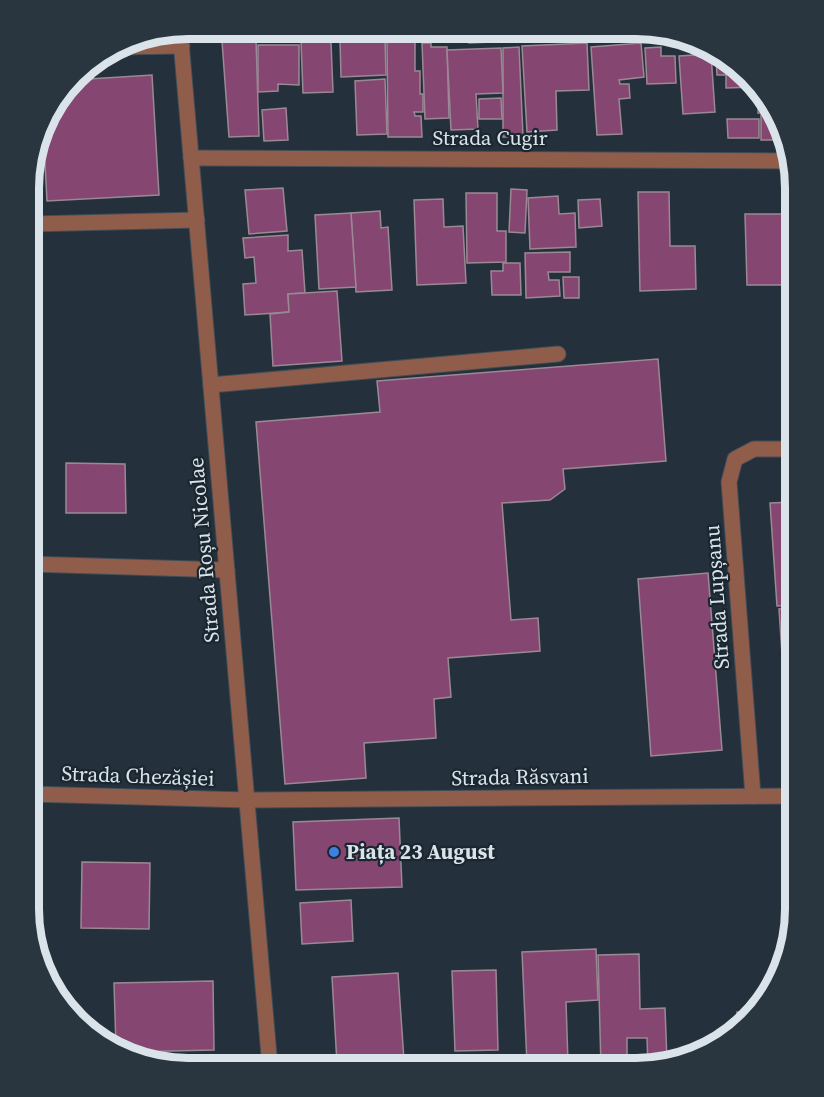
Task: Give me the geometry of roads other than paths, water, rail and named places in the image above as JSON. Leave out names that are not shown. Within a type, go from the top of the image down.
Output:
[{"type":"street","name":"Strada Roșu Nicolae","points":[[181,39],[269,1058]]},
{"type":"street","points":[[142,47],[182,46]]},
{"type":"street","name":"Strada Cugir","points":[[191,158],[782,161]]},
{"type":"street","points":[[39,224],[197,220]]},
{"type":"street","points":[[211,385],[558,354]]},
{"type":"street","name":"Strada Lupșanu","points":[[753,796],[729,482],[735,459],[754,449],[785,449]]},
{"type":"street","points":[[39,564],[226,570]]},
{"type":"street","name":"Strada Chezășiei","points":[[39,794],[246,800]]},
{"type":"street","name":"Strada Răsvani","points":[[246,800],[785,796]]},
{"type":"place","name":"Piața 23 August","points":[[334,852]]}]
